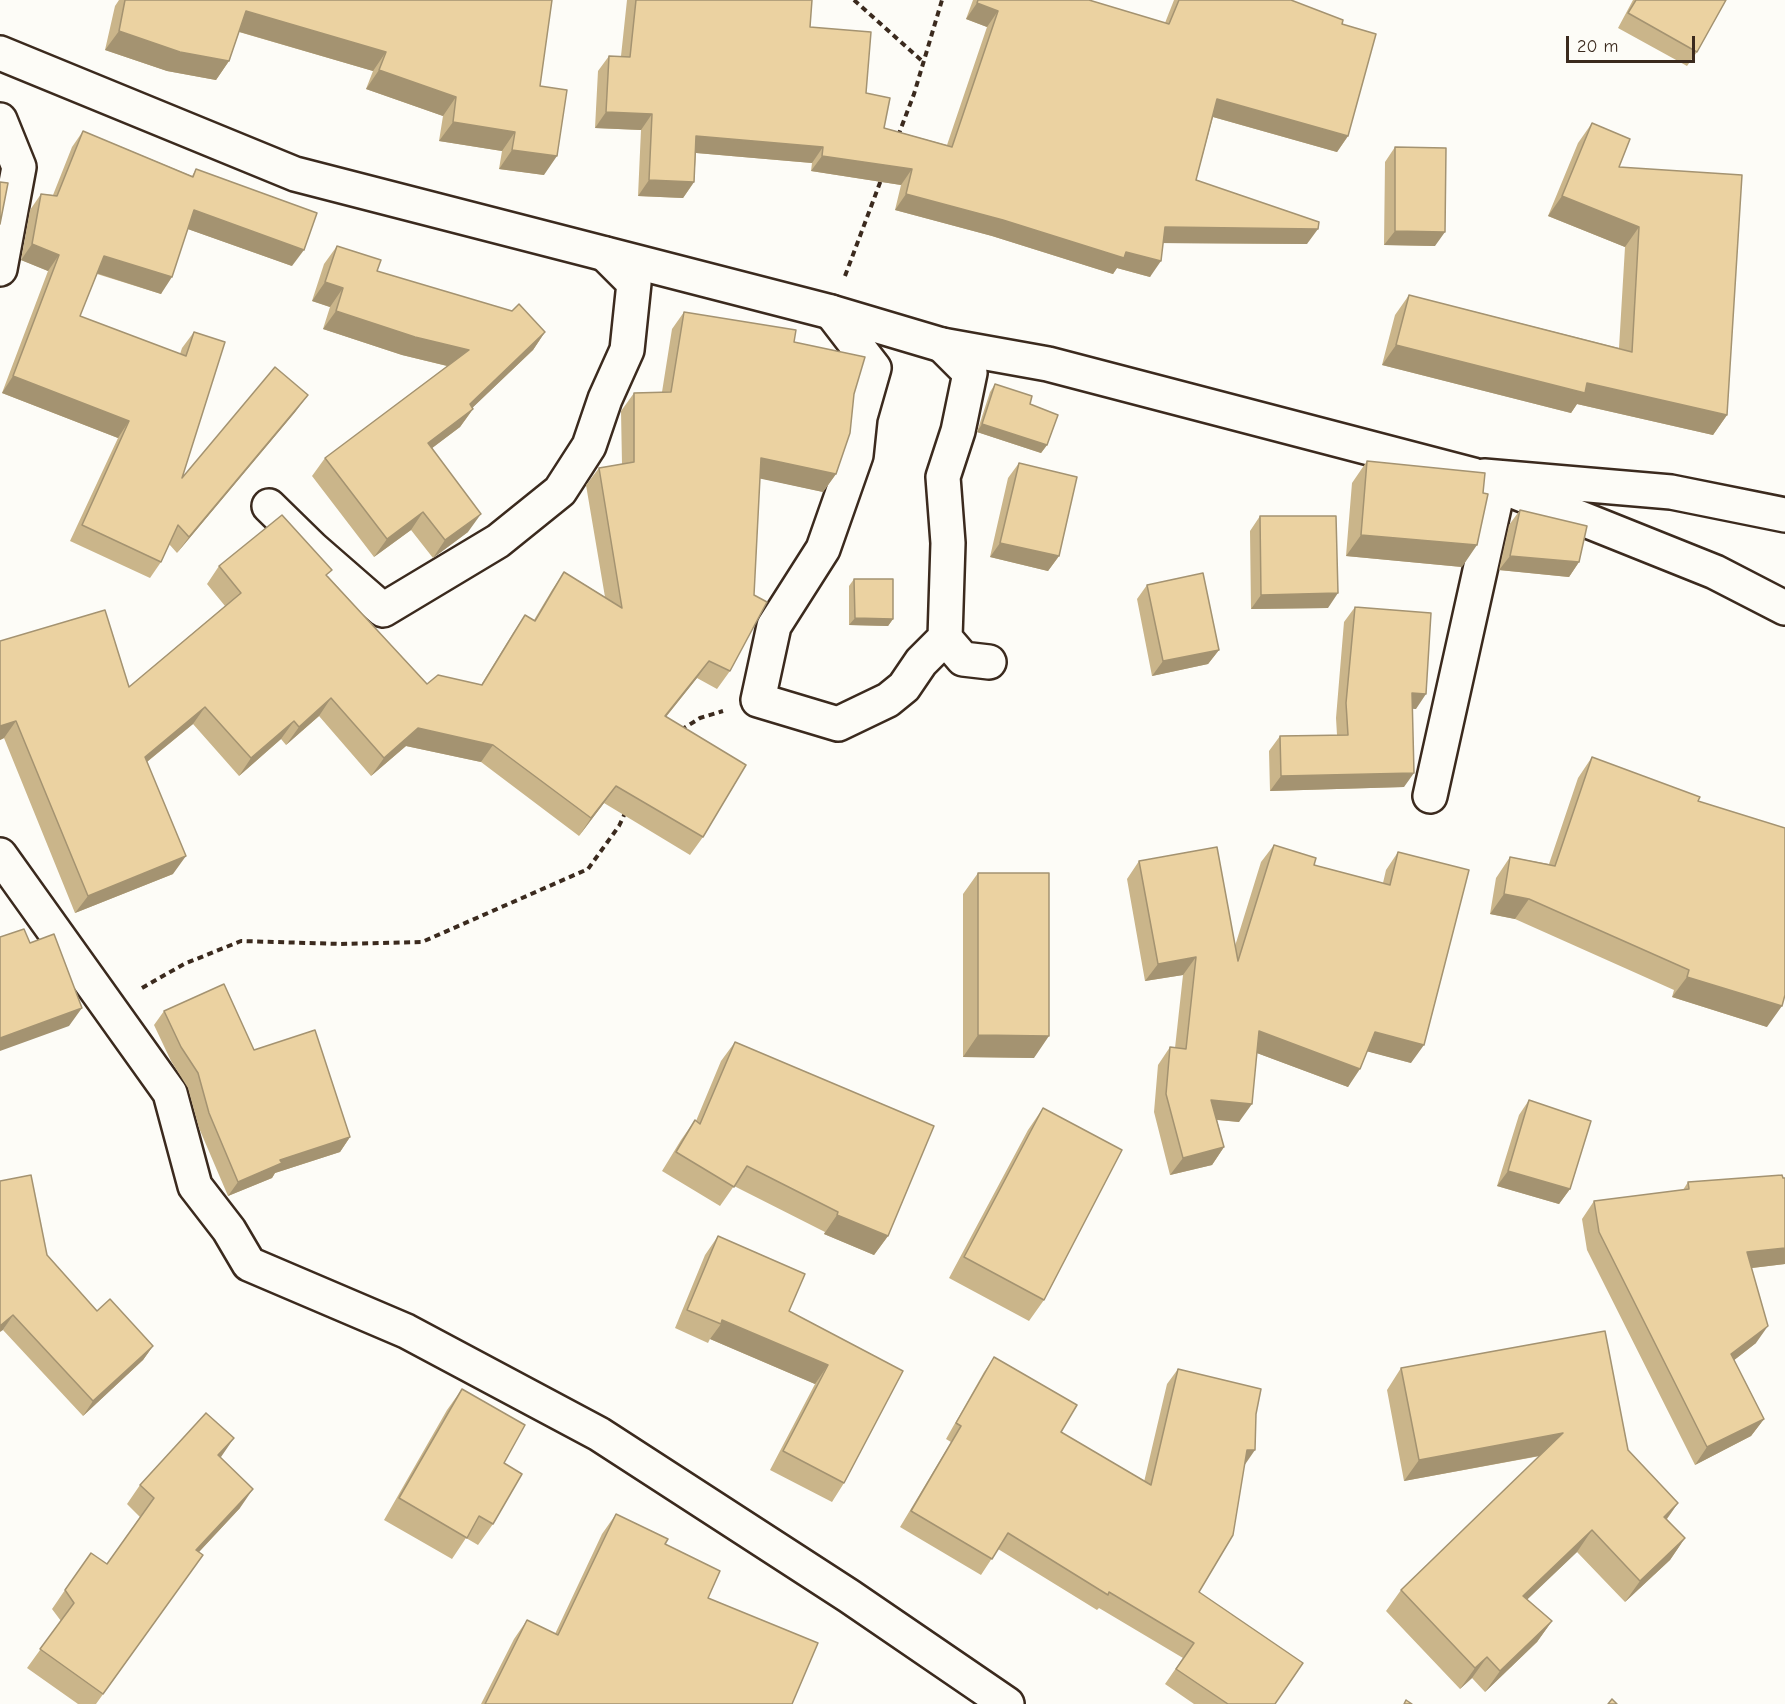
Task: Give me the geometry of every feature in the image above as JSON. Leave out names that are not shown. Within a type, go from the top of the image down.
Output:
[{"type":"street","points":[[0,53],[295,174],[831,312],[942,345],[1048,364],[1486,480],[1715,572],[1785,608]]},
{"type":"street","points":[[0,120],[19,167],[0,269]]},
{"type":"street","points":[[269,506],[313,549],[383,610],[498,541],[560,491],[588,446],[627,350],[634,283],[605,254]]},
{"type":"street","points":[[831,312],[874,368],[860,417],[856,455],[823,549],[774,626],[758,700],[838,724],[888,700],[904,687],[921,662],[945,638]]},
{"type":"street","points":[[942,345],[970,373],[958,431],[943,477],[948,543],[945,638],[963,659],[989,662]]},
{"type":"street","points":[[1486,480],[1671,492],[1785,515]]},
{"type":"street","points":[[1430,796],[1486,480]]},
{"type":"street","points":[[0,855],[170,1093],[195,1186],[229,1230],[249,1264],[406,1331],[599,1434],[849,1596],[1007,1704]]},
{"type":"path","points":[[854,0],[922,61]]},
{"type":"path","points":[[897,138],[914,94],[942,0]]},
{"type":"path","points":[[831,312],[885,170]]},
{"type":"path","points":[[675,735],[700,718],[758,700]]},
{"type":"path","points":[[108,1006],[184,964],[241,941],[341,944],[422,942],[588,869],[619,825],[629,806]]},
{"type":"building","points":[[125,0],[552,0],[540,86],[567,90],[557,156],[512,150],[515,132],[453,122],[456,97],[379,70],[386,52],[246,11],[229,61],[180,52],[119,31]]},
{"type":"building","points":[[636,0],[812,0],[810,27],[871,32],[866,93],[890,98],[884,128],[952,147],[998,11],[977,3],[978,0],[1089,0],[1169,24],[1179,0],[1291,0],[1343,20],[1342,24],[1376,34],[1348,136],[1217,99],[1196,180],[1319,222],[1318,229],[1165,227],[1161,261],[1126,252],[1124,258],[1003,220],[906,194],[912,169],[822,156],[823,147],[696,136],[694,182],[649,180],[652,114],[606,112],[609,56],[630,57]]},
{"type":"building","points":[[1636,0],[1726,0],[1697,52],[1628,13]]},
{"type":"building","points":[[1592,123],[1630,139],[1619,167],[1742,175],[1727,415],[1587,383],[1585,393],[1396,345],[1409,295],[1632,352],[1639,227],[1562,196]]},
{"type":"building","points":[[83,131],[193,177],[196,169],[317,213],[304,250],[194,210],[172,277],[104,256],[80,316],[186,356],[194,332],[225,342],[182,478],[275,367],[308,395],[189,537],[178,525],[161,562],[82,525],[129,421],[13,376],[59,255],[32,244],[41,194],[57,196]]},
{"type":"building","points":[[1395,147],[1446,148],[1445,232],[1395,231]]},
{"type":"building","points":[[0,182],[8,183],[0,224]]},
{"type":"building","points":[[337,246],[381,260],[377,271],[512,311],[519,304],[545,332],[470,404],[473,409],[428,443],[481,514],[445,540],[423,512],[387,539],[325,458],[469,350],[415,337],[336,311],[343,288],[325,282]]},
{"type":"building","points":[[684,312],[796,330],[794,342],[865,357],[854,394],[850,433],[836,474],[761,458],[754,595],[767,602],[730,671],[709,661],[665,716],[746,765],[703,837],[616,786],[591,818],[493,745],[418,728],[384,758],[331,698],[299,727],[294,721],[251,758],[205,707],[145,757],[186,856],[88,896],[16,721],[0,726],[0,641],[105,610],[129,687],[241,593],[219,566],[282,515],[332,570],[326,575],[427,684],[438,675],[482,685],[525,615],[535,621],[564,572],[622,608],[599,468],[634,462],[634,393],[671,392]]},
{"type":"building","points":[[995,384],[1032,396],[1030,404],[1058,415],[1047,445],[982,424]]},
{"type":"building","points":[[1367,461],[1485,473],[1483,493],[1488,494],[1477,545],[1361,535]]},
{"type":"building","points":[[1019,463],[1077,477],[1059,556],[1000,543]]},
{"type":"building","points":[[1520,510],[1587,526],[1579,562],[1510,556]]},
{"type":"building","points":[[1260,516],[1336,516],[1338,593],[1261,595]]},
{"type":"building","points":[[1203,573],[1219,650],[1163,661],[1147,585]]},
{"type":"building","points":[[854,579],[893,579],[893,619],[855,618]]},
{"type":"building","points":[[1355,607],[1431,613],[1426,694],[1412,693],[1414,773],[1281,776],[1280,736],[1348,735],[1346,703]]},
{"type":"building","points":[[1592,757],[1700,797],[1698,801],[1785,828],[1785,995],[1782,1006],[1687,977],[1689,970],[1529,899],[1504,894],[1510,857],[1555,866]]},
{"type":"building","points":[[1274,845],[1316,858],[1314,865],[1390,885],[1398,852],[1469,870],[1424,1045],[1375,1032],[1360,1069],[1259,1031],[1252,1104],[1211,1100],[1224,1147],[1183,1158],[1166,1094],[1170,1047],[1186,1049],[1196,957],[1158,964],[1139,861],[1217,847],[1238,961]]},
{"type":"building","points":[[978,873],[1049,873],[1049,1036],[978,1035]]},
{"type":"building","points":[[24,929],[30,943],[54,934],[82,1008],[0,1038],[0,937]]},
{"type":"building","points":[[224,984],[254,1050],[315,1030],[350,1137],[280,1160],[282,1163],[238,1182],[209,1113],[198,1073],[181,1047],[164,1011]]},
{"type":"building","points":[[735,1042],[934,1126],[888,1236],[837,1215],[838,1212],[747,1166],[734,1187],[676,1152],[695,1120],[700,1124]]},
{"type":"building","points":[[1529,1100],[1591,1121],[1570,1189],[1508,1171]]},
{"type":"building","points":[[1043,1108],[1122,1150],[1044,1300],[964,1257]]},
{"type":"building","points":[[31,1175],[47,1255],[97,1311],[110,1299],[153,1346],[93,1401],[13,1315],[0,1326],[0,1181]]},
{"type":"building","points":[[1782,1175],[1785,1178],[1785,1248],[1747,1252],[1768,1326],[1731,1354],[1764,1419],[1707,1447],[1599,1232],[1594,1201],[1689,1189],[1688,1182]]},
{"type":"building","points":[[718,1236],[805,1274],[789,1311],[903,1371],[844,1483],[783,1451],[828,1365],[722,1320],[721,1324],[687,1310]]},
{"type":"building","points":[[1605,1331],[1628,1450],[1678,1503],[1664,1517],[1685,1538],[1640,1581],[1592,1530],[1523,1596],[1552,1621],[1500,1671],[1487,1657],[1475,1668],[1401,1590],[1563,1433],[1419,1460],[1401,1368]]},
{"type":"building","points":[[994,1357],[1077,1405],[1061,1432],[1151,1485],[1178,1369],[1261,1389],[1256,1414],[1255,1450],[1247,1450],[1233,1535],[1199,1592],[1303,1663],[1275,1704],[1228,1704],[1176,1669],[1194,1643],[1109,1592],[1108,1595],[1008,1533],[992,1559],[911,1511],[961,1426],[956,1423]]},
{"type":"building","points":[[462,1389],[525,1425],[504,1463],[522,1474],[493,1524],[479,1516],[467,1538],[399,1498]]},
{"type":"building","points":[[206,1413],[234,1438],[218,1455],[253,1489],[196,1550],[203,1555],[103,1694],[40,1649],[74,1603],[65,1590],[91,1553],[107,1564],[154,1498],[140,1485]]},
{"type":"building","points":[[616,1514],[668,1539],[665,1544],[720,1571],[708,1598],[818,1643],[792,1704],[485,1704],[527,1620],[558,1635]]}]
